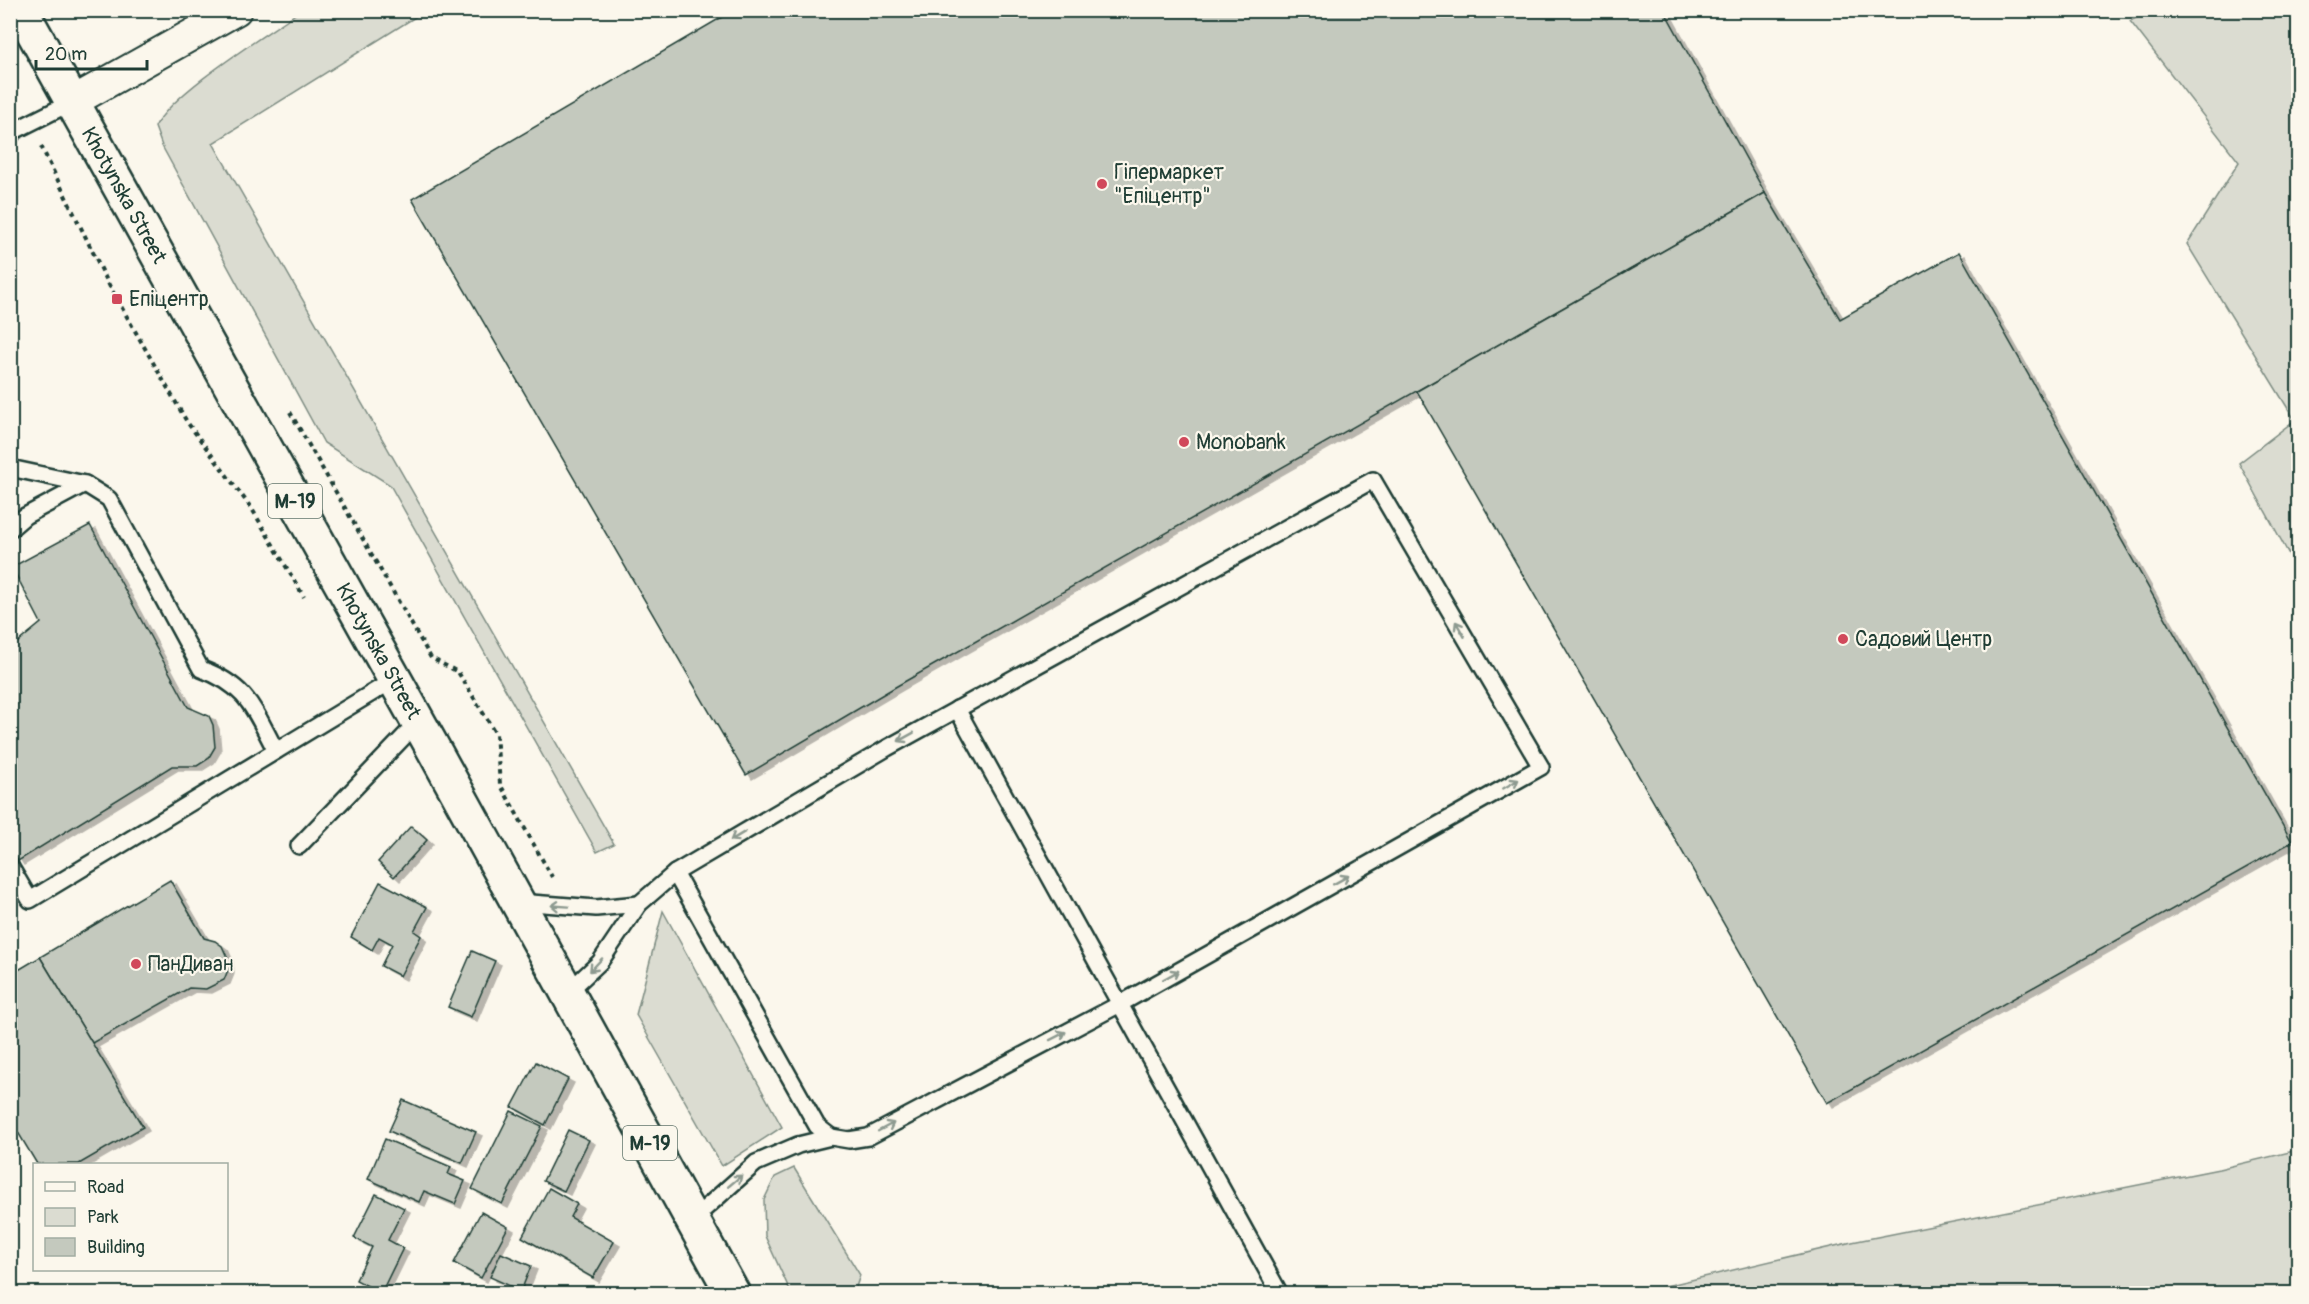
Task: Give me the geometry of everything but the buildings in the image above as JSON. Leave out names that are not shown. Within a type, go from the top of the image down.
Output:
[{"type":"highway","name":"Khotynska Street","points":[[21,10],[395,679],[733,1293]]},
{"type":"street","points":[[72,102],[236,10]]},
{"type":"lane","points":[[12,133],[72,102]]},
{"type":"lane","points":[[10,468],[85,484],[110,499],[201,669],[226,678],[249,700],[276,751]]},
{"type":"lane","points":[[568,992],[600,962],[639,904],[675,873],[957,709],[1373,480],[1541,767],[1120,1004],[868,1137],[849,1140],[831,1137],[798,1145],[756,1163],[692,1220]]},
{"type":"lane","points":[[10,529],[25,516],[85,484]]},
{"type":"lane","points":[[10,866],[30,900],[395,679]]},
{"type":"lane","points":[[957,709],[1280,1293]]},
{"type":"lane","points":[[299,846],[418,722]]},
{"type":"lane","points":[[675,873],[817,1126],[831,1137]]},
{"type":"lane","points":[[518,902],[596,909],[639,904]]},
{"type":"path","points":[[284,402],[431,658],[458,672],[496,734],[500,784],[568,906]]},
{"type":"green space","points":[[301,10],[425,11],[213,143],[614,844],[597,852],[390,485],[324,443],[162,146],[155,127],[164,113],[199,82]]},
{"type":"green space","points":[[2151,10],[2298,11],[2298,571],[2239,463],[2295,420],[2187,244],[2239,162],[2130,21]]},
{"type":"green space","points":[[663,911],[782,1127],[722,1166],[636,1015]]},
{"type":"green space","points":[[2298,1150],[2298,1293],[1636,1293],[1852,1242],[2219,1169]]},
{"type":"green space","points":[[794,1168],[860,1275],[854,1293],[791,1293],[765,1236],[764,1200],[775,1177]]},
{"type":"place","name":"Гіпермаркет \"Епіцентр\"","points":[[1102,184]]},
{"type":"place","name":"Епіцентр","points":[[117,299]]},
{"type":"place","name":"Monobank","points":[[1184,442]]},
{"type":"place","name":"Садовий Центр","points":[[1843,639]]},
{"type":"place","name":"ПанДиван","points":[[136,964]]}]
